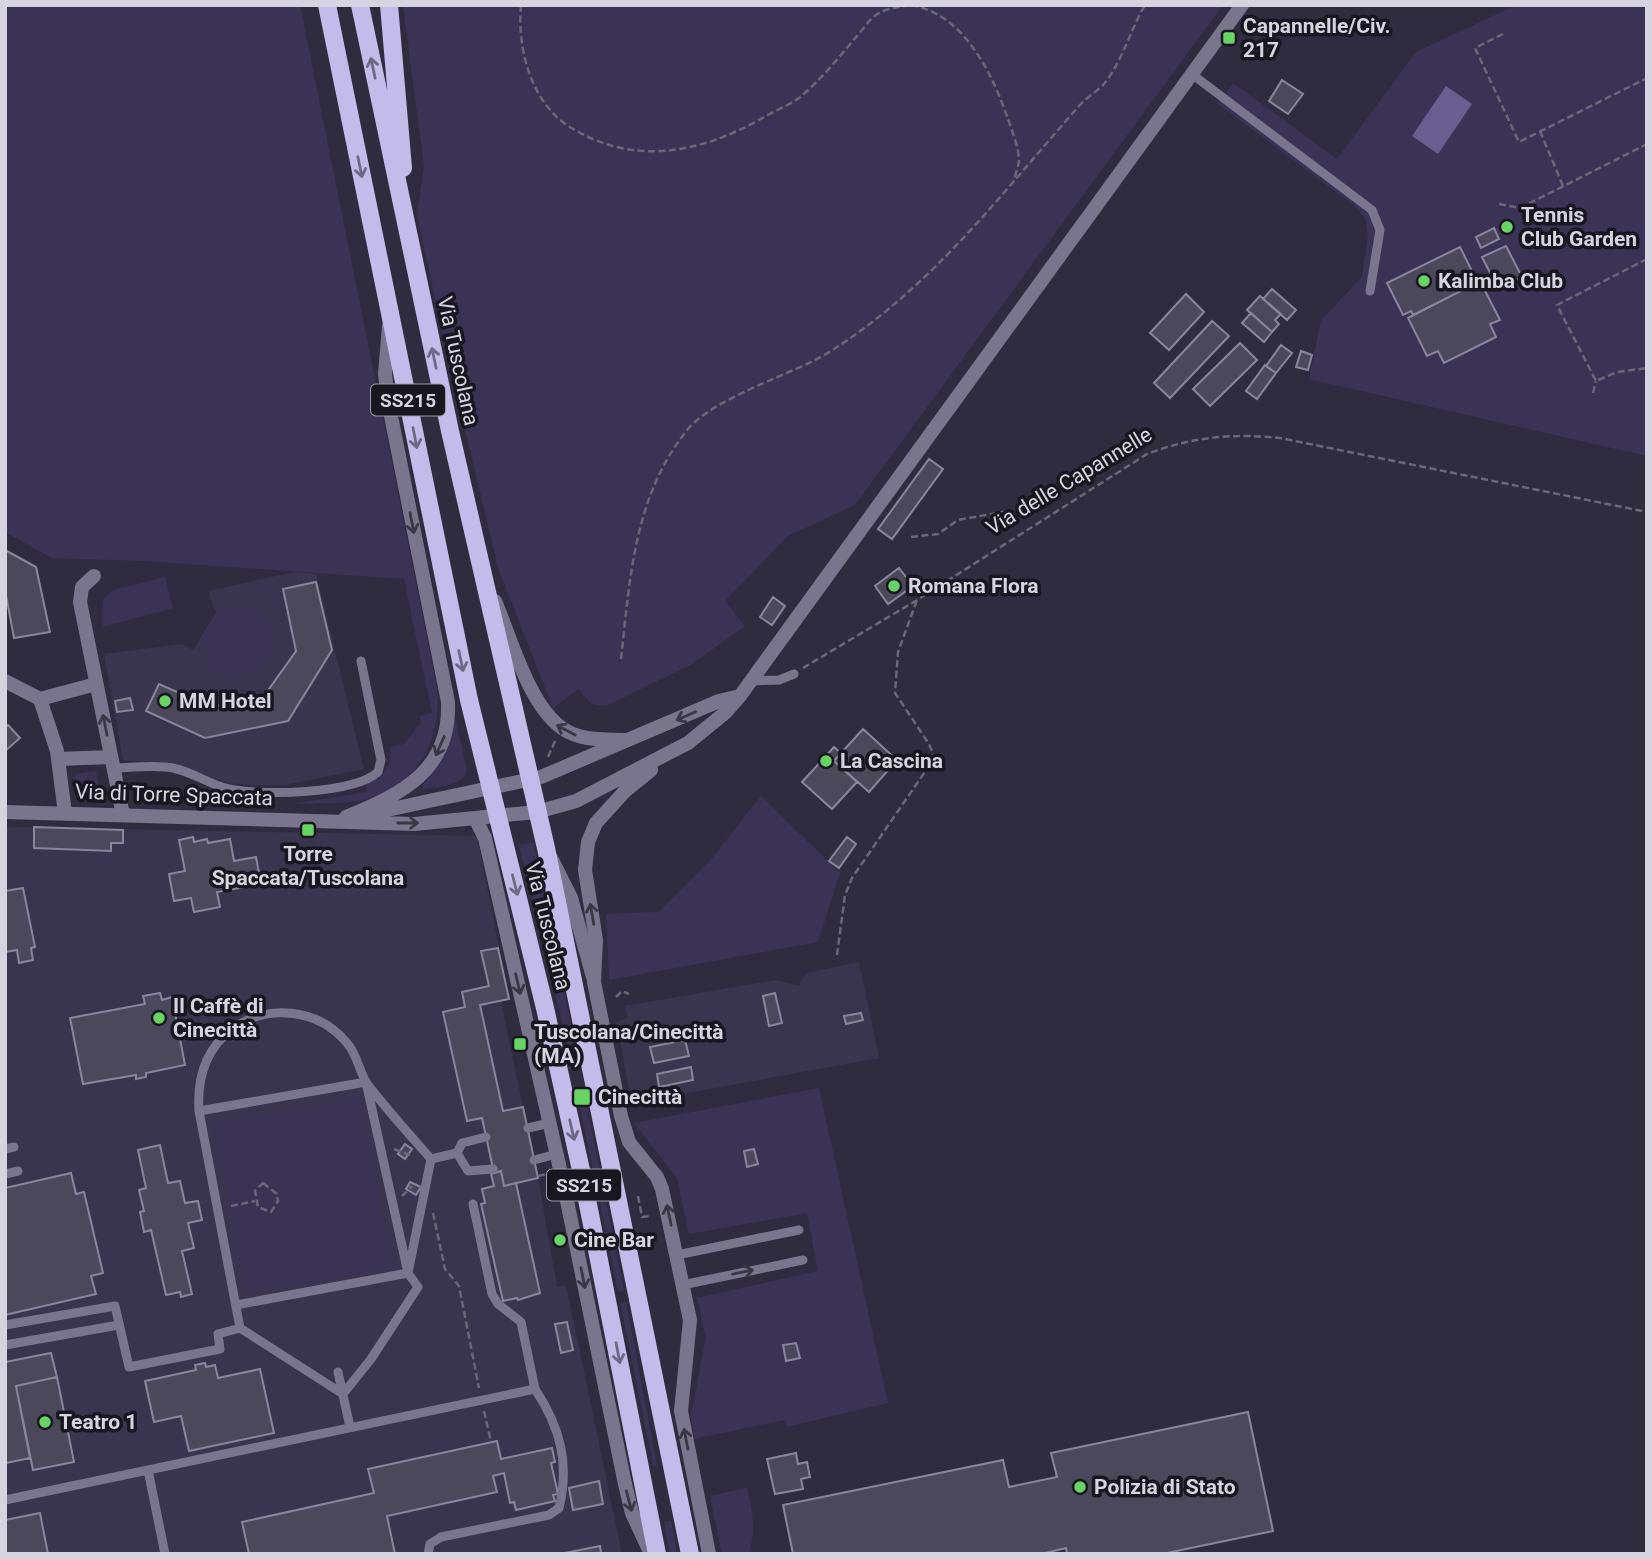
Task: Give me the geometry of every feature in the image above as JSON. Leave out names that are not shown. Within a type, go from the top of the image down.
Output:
[{"type":"main road","name":"Via Tuscolana","points":[[360,5],[481,568],[546,848],[690,1554]]},
{"type":"main road","points":[[389,5],[407,231]]},
{"type":"main road","name":"Via Tuscolana","points":[[327,8],[391,311],[441,568],[490,790],[583,1179],[657,1554]]},
{"type":"street","points":[[594,982],[596,940],[585,863],[590,836],[601,817],[625,791],[726,712],[740,696],[1241,5]]},
{"type":"street","name":"Via Tuscolana","points":[[341,819],[389,799],[416,780],[440,746],[448,721],[446,690],[386,386],[391,311]]},
{"type":"street","points":[[481,568],[536,700],[545,713],[558,727],[574,735],[633,740]]},
{"type":"street","points":[[94,576],[82,587],[79,597],[122,815]]},
{"type":"street","points":[[5,681],[40,699],[96,684]]},
{"type":"street","points":[[490,790],[530,780],[633,740],[719,701],[740,696]]},
{"type":"street","points":[[40,699],[58,760],[65,813]]},
{"type":"street","points":[[476,820],[537,813],[576,801],[688,743]]},
{"type":"street","points":[[58,760],[112,763]]},
{"type":"street","name":"Via di Torre Spaccata","points":[[341,819],[490,790]]},
{"type":"street","name":"Via di Torre Spaccata","points":[[5,812],[341,819],[414,824],[476,820]]},
{"type":"street","points":[[487,846],[497,818]]},
{"type":"street","name":"Via Tuscolana","points":[[476,820],[487,846],[557,1154],[625,1484],[632,1513],[651,1554]]},
{"type":"street","name":"Via Tuscolana","points":[[546,848],[571,898],[594,982],[625,1132],[660,1183],[677,1255],[690,1337],[681,1393],[682,1417],[709,1554]]},
{"type":"lane","points":[[1192,75],[1373,211],[1380,230],[1370,291]]},
{"type":"lane","points":[[112,763],[171,767],[226,788],[254,793],[304,792],[372,778],[381,766],[381,745],[361,661]]},
{"type":"lane","points":[[750,681],[779,680],[794,674]]},
{"type":"lane","points":[[268,1014],[297,1014],[325,1024],[347,1043],[356,1055],[366,1082],[408,1273],[418,1287],[371,1359],[343,1394],[240,1328],[199,1111],[199,1082],[206,1061],[218,1042],[240,1024],[268,1014]]},
{"type":"lane","points":[[199,1111],[366,1082]]},
{"type":"lane","points":[[366,1082],[431,1159]]},
{"type":"lane","points":[[527,1128],[550,1123]]},
{"type":"lane","points":[[457,1153],[462,1143],[486,1138]]},
{"type":"lane","points":[[431,1159],[457,1153]]},
{"type":"lane","points":[[457,1153],[468,1171],[493,1169]]},
{"type":"lane","points":[[534,1160],[557,1154]]},
{"type":"lane","points":[[408,1273],[431,1159]]},
{"type":"lane","points":[[5,1174],[18,1171]]},
{"type":"lane","points":[[428,1554],[430,1544],[441,1537],[549,1515],[559,1507],[565,1475],[555,1421],[535,1389],[521,1322],[498,1304],[492,1294],[473,1204]]},
{"type":"lane","points":[[677,1255],[799,1230]]},
{"type":"lane","points":[[682,1285],[803,1260]]},
{"type":"lane","points":[[236,1305],[322,1292],[408,1273]]},
{"type":"lane","points":[[5,1325],[115,1306],[129,1367],[219,1349],[218,1334],[240,1328]]},
{"type":"lane","points":[[5,1345],[119,1325]]},
{"type":"lane","points":[[338,1372],[350,1427]]},
{"type":"lane","points":[[5,1500],[535,1389]]},
{"type":"lane","points":[[148,1469],[165,1554]]},
{"type":"path","points":[[521,5],[519,26],[525,63],[539,94],[555,118],[581,135],[612,148],[651,152],[698,148],[733,135],[799,98],[877,14],[911,5],[928,8],[947,19],[972,46],[995,81],[1019,160],[1013,185]]},
{"type":"path","points":[[621,659],[637,535],[648,495],[668,456],[690,427],[731,399],[804,366],[842,343],[925,278],[974,229],[1082,103],[1103,84],[1145,5]]},
{"type":"path","points":[[1503,34],[1475,48],[1519,142],[1647,78]]},
{"type":"path","points":[[1540,131],[1563,186]]},
{"type":"path","points":[[1499,204],[1520,208],[1647,144]]},
{"type":"path","points":[[1592,393],[1595,381],[1557,305],[1646,259],[1647,265]]},
{"type":"path","points":[[1595,381],[1617,372],[1647,368]]},
{"type":"path","name":"Via delle Capannelle","points":[[794,674],[918,600],[1147,454],[1176,443],[1248,434],[1280,438],[1647,512]]},
{"type":"path","points":[[911,537],[938,534],[958,520],[1007,512]]},
{"type":"path","points":[[837,955],[845,895],[852,878],[931,763],[933,754],[929,744],[895,693],[898,652],[918,600]]},
{"type":"path","points":[[547,760],[556,739]]},
{"type":"path","points":[[616,997],[622,991],[629,994]]},
{"type":"path","points":[[381,1149],[396,1150],[409,1156],[421,1148]]},
{"type":"path","points":[[263,1183],[274,1189],[278,1201],[271,1212],[258,1207],[255,1200],[255,1191],[263,1183]]},
{"type":"path","points":[[396,1201],[414,1184]]},
{"type":"path","points":[[638,1196],[641,1212]]},
{"type":"path","points":[[218,1208],[255,1200]]},
{"type":"path","points":[[432,1206],[445,1269],[459,1286],[491,1443]]},
{"type":"shaded area","points":[[5,5],[300,5],[437,688],[435,726],[422,759],[412,773],[382,794],[363,800],[336,803],[292,804],[367,792],[365,785],[382,775],[388,766],[390,747],[404,744],[421,723],[420,716],[432,713],[404,579],[145,561],[52,558],[5,532]]},
{"type":"shaded area","points":[[403,5],[1223,5],[855,505],[788,536],[725,601],[745,626],[692,664],[606,706],[592,704],[578,689],[553,708],[498,568],[443,336],[417,214],[424,166]]},
{"type":"shaded area","name":"Tennis Club Garden","points":[[1516,5],[1647,5],[1647,456],[1309,379],[1321,320],[1362,277],[1368,236],[1365,218],[1355,206],[1218,104],[1233,83],[1337,159],[1416,52]]},
{"type":"shaded area","points":[[1446,86],[1472,104],[1438,154],[1412,136]]},
{"type":"shaded area","points":[[294,572],[316,574],[364,769],[285,785],[253,785],[228,783],[176,764],[123,760],[104,654],[182,644],[193,650],[216,613],[208,591]]},
{"type":"shaded area","points":[[165,577],[173,608],[102,627],[103,599],[114,590]]},
{"type":"shaded area","points":[[245,605],[270,621],[274,647],[260,670],[230,675],[208,662],[202,635],[216,613]]},
{"type":"shaded area","points":[[454,714],[467,770],[455,783],[424,789],[422,786],[440,761],[448,744]]},
{"type":"shaded area","points":[[96,771],[99,790],[78,793],[75,774]]},
{"type":"shaded area","points":[[761,796],[840,873],[818,942],[609,980],[606,914],[659,912],[713,857]]},
{"type":"shaded area","points":[[5,827],[477,836],[509,999],[501,1002],[538,1178],[557,1287],[566,1285],[622,1554],[5,1554]]},
{"type":"shaded area","points":[[533,842],[577,1055],[571,1058],[519,845]]},
{"type":"shaded area","points":[[859,962],[879,1058],[632,1103],[616,1022],[628,1018],[625,1006],[776,980],[799,986],[806,973]]},
{"type":"shaded area","points":[[583,1087],[601,1178],[595,1180],[576,1089]]},
{"type":"shaded area","points":[[819,1088],[888,1403],[786,1427],[784,1420],[694,1439],[691,1416],[706,1336],[697,1298],[818,1271],[807,1213],[689,1234],[677,1178],[634,1123]]},
{"type":"shaded area","points":[[360,1098],[391,1267],[246,1293],[215,1124]]},
{"type":"shaded area","points":[[604,1191],[624,1291],[618,1292],[598,1192]]},
{"type":"shaded area","points":[[620,1302],[626,1302],[657,1465],[653,1465]]},
{"type":"shaded area","points":[[747,1488],[753,1530],[748,1554],[722,1554],[710,1496]]},
{"type":"shaded area","points":[[671,1521],[677,1554],[670,1554],[664,1522]]},
{"type":"building","points":[[1282,80],[1303,94],[1288,114],[1269,101]]},
{"type":"building","points":[[1494,228],[1499,239],[1481,248],[1476,237]]},
{"type":"building","points":[[1506,246],[1522,277],[1498,289],[1482,257]]},
{"type":"building","points":[[1460,247],[1476,279],[1471,281],[1473,285],[1413,315],[1411,311],[1403,315],[1387,283]]},
{"type":"building","points":[[1480,281],[1500,320],[1490,324],[1496,337],[1444,363],[1438,351],[1427,356],[1408,318]]},
{"type":"building","points":[[1272,289],[1296,310],[1287,320],[1263,299]]},
{"type":"building","points":[[1186,294],[1204,312],[1169,350],[1150,333]]},
{"type":"building","points":[[1260,296],[1281,314],[1275,320],[1279,324],[1272,332],[1247,310]]},
{"type":"building","points":[[1251,313],[1272,332],[1264,342],[1242,323]]},
{"type":"building","points":[[1212,321],[1229,336],[1170,398],[1154,383]]},
{"type":"building","points":[[1240,343],[1257,360],[1210,406],[1193,389]]},
{"type":"building","points":[[1281,345],[1292,353],[1276,373],[1266,366]]},
{"type":"building","points":[[1301,351],[1312,355],[1308,370],[1296,367]]},
{"type":"building","points":[[1265,365],[1276,373],[1257,399],[1246,391]]},
{"type":"building","points":[[929,459],[943,469],[892,539],[878,529]]},
{"type":"building","points":[[5,550],[36,567],[50,632],[14,638],[5,590]]},
{"type":"building","name":"Romana Flora","points":[[899,568],[913,586],[888,604],[875,586]]},
{"type":"building","points":[[316,582],[332,650],[288,721],[205,738],[146,711],[159,684],[211,707],[264,696],[296,651],[283,589]]},
{"type":"building","points":[[773,597],[785,606],[772,625],[760,617]]},
{"type":"building","points":[[130,698],[133,710],[117,712],[115,701]]},
{"type":"building","points":[[8,725],[20,738],[5,751],[5,728]]},
{"type":"building","points":[[863,729],[897,760],[869,792],[834,761]]},
{"type":"building","points":[[834,747],[841,753],[834,761],[857,782],[832,809],[802,782]]},
{"type":"building","points":[[34,827],[123,830],[123,843],[111,843],[111,851],[34,848]]},
{"type":"building","points":[[193,837],[194,842],[207,839],[208,843],[230,839],[234,861],[256,857],[261,884],[217,892],[220,907],[194,912],[191,898],[174,901],[169,874],[185,871],[179,840]]},
{"type":"building","points":[[847,837],[856,844],[839,868],[829,861]]},
{"type":"building","points":[[23,888],[35,947],[31,948],[33,960],[19,963],[17,950],[5,952],[5,891]]},
{"type":"building","points":[[498,948],[509,999],[480,1005],[503,1111],[523,1107],[538,1178],[504,1186],[501,1171],[494,1173],[482,1118],[467,1121],[443,1012],[465,1007],[462,992],[489,986],[481,951]]},
{"type":"building","points":[[160,993],[162,1000],[172,997],[185,1065],[146,1073],[146,1077],[136,1079],[136,1075],[83,1084],[70,1018],[145,1004],[143,996]]},
{"type":"building","points":[[775,993],[782,1023],[769,1026],[763,996]]},
{"type":"building","points":[[861,1013],[863,1020],[846,1024],[844,1016]]},
{"type":"building","points":[[685,1040],[689,1056],[654,1063],[650,1047]]},
{"type":"building","points":[[691,1067],[693,1080],[659,1087],[657,1074]]},
{"type":"building","points":[[405,1144],[412,1149],[405,1159],[398,1154]]},
{"type":"building","points":[[160,1145],[168,1183],[180,1181],[185,1203],[198,1201],[202,1220],[188,1223],[194,1248],[182,1251],[192,1294],[181,1297],[180,1292],[166,1295],[151,1230],[144,1232],[140,1212],[144,1211],[139,1190],[146,1188],[138,1150]]},
{"type":"building","points":[[754,1149],[758,1164],[747,1167],[744,1151]]},
{"type":"building","points":[[501,1171],[504,1186],[516,1183],[540,1293],[518,1300],[503,1301],[481,1204],[485,1203],[482,1189],[494,1186],[491,1174]]},
{"type":"building","points":[[71,1173],[76,1194],[84,1192],[103,1273],[91,1276],[96,1294],[5,1315],[5,1188]]},
{"type":"building","points":[[410,1182],[421,1187],[416,1195],[406,1189]]},
{"type":"building","points":[[567,1322],[573,1350],[561,1353],[555,1324]]},
{"type":"building","points":[[796,1343],[800,1358],[786,1361],[783,1345]]},
{"type":"building","points":[[51,1353],[57,1377],[16,1386],[30,1458],[6,1463],[5,1362]]},
{"type":"building","points":[[205,1363],[206,1367],[215,1365],[218,1378],[260,1369],[274,1433],[189,1451],[181,1416],[154,1422],[145,1381],[196,1370],[195,1365]]},
{"type":"building","name":"Teatro 1","points":[[57,1377],[74,1462],[33,1470],[16,1386]]},
{"type":"building","points":[[1248,1412],[1273,1531],[1162,1554],[1067,1554],[1066,1548],[1041,1554],[793,1554],[783,1505],[1003,1460],[1009,1487],[1057,1477],[1051,1453]]},
{"type":"building","points":[[497,1441],[501,1459],[552,1448],[555,1462],[551,1463],[558,1494],[553,1495],[555,1501],[516,1510],[514,1502],[510,1503],[504,1473],[493,1476],[497,1492],[387,1516],[395,1554],[249,1554],[242,1522],[374,1493],[368,1469]]},
{"type":"building","points":[[796,1453],[798,1464],[807,1462],[810,1477],[801,1479],[803,1489],[775,1494],[767,1459]]},
{"type":"building","points":[[599,1481],[603,1504],[573,1510],[569,1488]]},
{"type":"building","points":[[40,1513],[48,1554],[5,1554],[5,1520]]},
{"type":"building","points":[[600,1546],[601,1554],[560,1554]]},
{"type":"place","name":"Capannelle/Civ. 217","points":[[1229,38]]},
{"type":"place","name":"Tennis Club Garden","points":[[1507,227]]},
{"type":"place","name":"Kalimba Club","points":[[1424,281]]},
{"type":"place","name":"Romana Flora","points":[[894,586]]},
{"type":"place","name":"MM Hotel","points":[[165,701]]},
{"type":"place","name":"La Cascina","points":[[826,761]]},
{"type":"place","name":"Torre Spaccata/Tuscolana","points":[[308,830]]},
{"type":"place","name":"Il Caffè di Cinecittà","points":[[159,1018]]},
{"type":"place","name":"Tuscolana/Cinecittà (MA)","points":[[520,1044]]},
{"type":"place","name":"Cinecittà","points":[[582,1097]]},
{"type":"place","name":"Cine Bar","points":[[560,1240]]},
{"type":"place","name":"Teatro 1","points":[[45,1422]]},
{"type":"place","name":"Polizia di Stato","points":[[1080,1487]]}]
